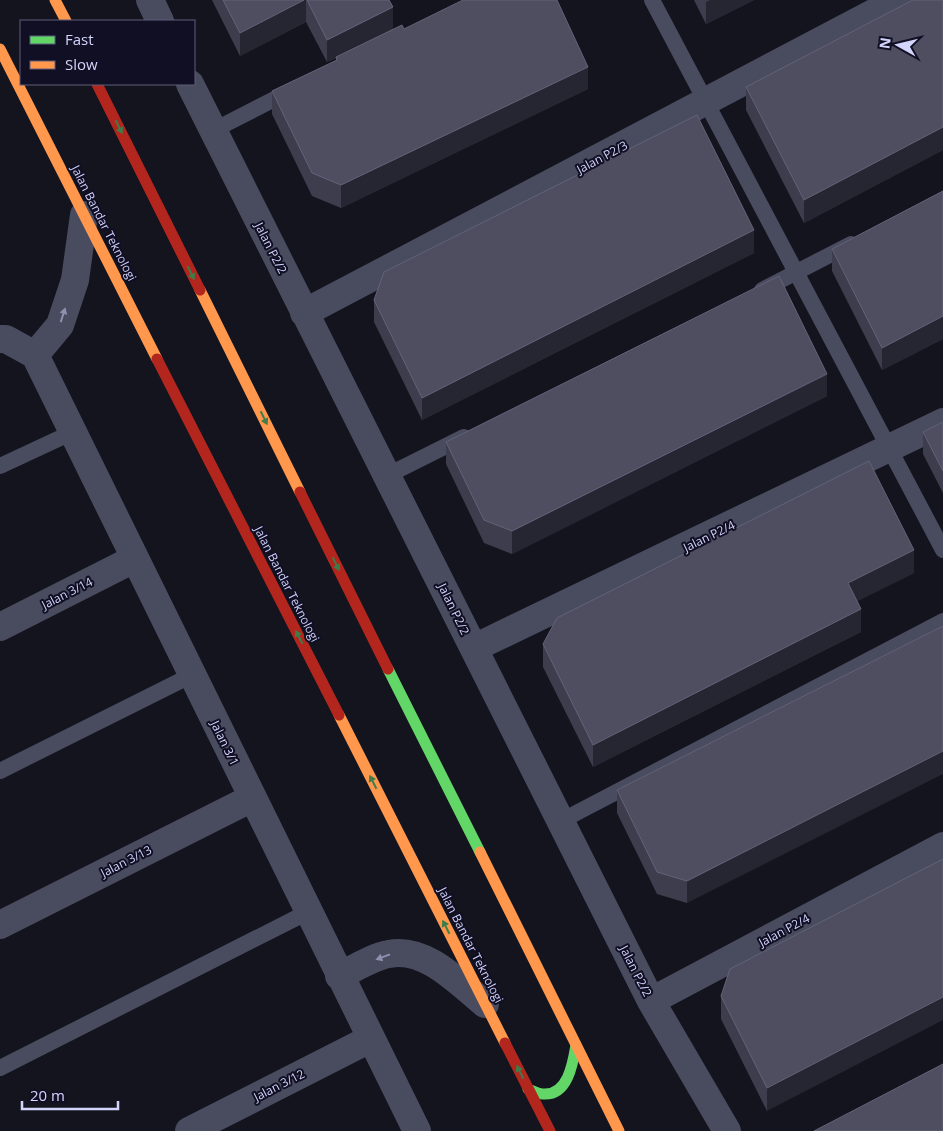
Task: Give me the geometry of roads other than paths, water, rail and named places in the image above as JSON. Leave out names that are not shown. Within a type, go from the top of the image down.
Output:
[{"type":"street","points":[[55,0],[65,20]]},
{"type":"street","points":[[150,0],[160,20]]},
{"type":"street","name":"Jalan P2/3","points":[[304,313],[706,103],[898,0]]},
{"type":"street","name":"Jalan Bandar Teknologi","points":[[0,50],[550,1131]]},
{"type":"street","points":[[97,85],[619,1131]]},
{"type":"street","name":"Jalan P2/2","points":[[190,85],[651,1000],[727,1131]]},
{"type":"street","points":[[0,339],[6,339],[35,355],[60,324],[75,280],[84,215]]},
{"type":"street","name":"Jalan 3/1","points":[[35,355],[370,1039],[417,1131]]},
{"type":"street","name":"Jalan P2/4","points":[[474,648],[943,422]]},
{"type":"street","name":"Jalan 3/14","points":[[0,627],[134,559]]},
{"type":"street","name":"Jalan 3/13","points":[[0,925],[252,798]]},
{"type":"street","name":"Jalan P2/4","points":[[651,1000],[943,846]]},
{"type":"street","points":[[339,976],[388,954],[413,954],[435,965],[485,1004]]},
{"type":"street","name":"Jalan 3/12","points":[[189,1131],[370,1039]]},
{"type":"street","points":[[528,1089],[544,1095],[557,1090],[566,1082],[571,1070],[576,1045]]},
{"type":"lane","points":[[652,0],[943,550]]},
{"type":"lane","points":[[212,131],[308,83]]},
{"type":"lane","points":[[743,299],[866,237]]},
{"type":"lane","points":[[388,475],[477,431]]},
{"type":"lane","points":[[0,466],[73,432]]},
{"type":"lane","points":[[561,821],[943,622]]},
{"type":"lane","points":[[0,771],[192,675]]},
{"type":"lane","points":[[0,1068],[308,912]]}]
